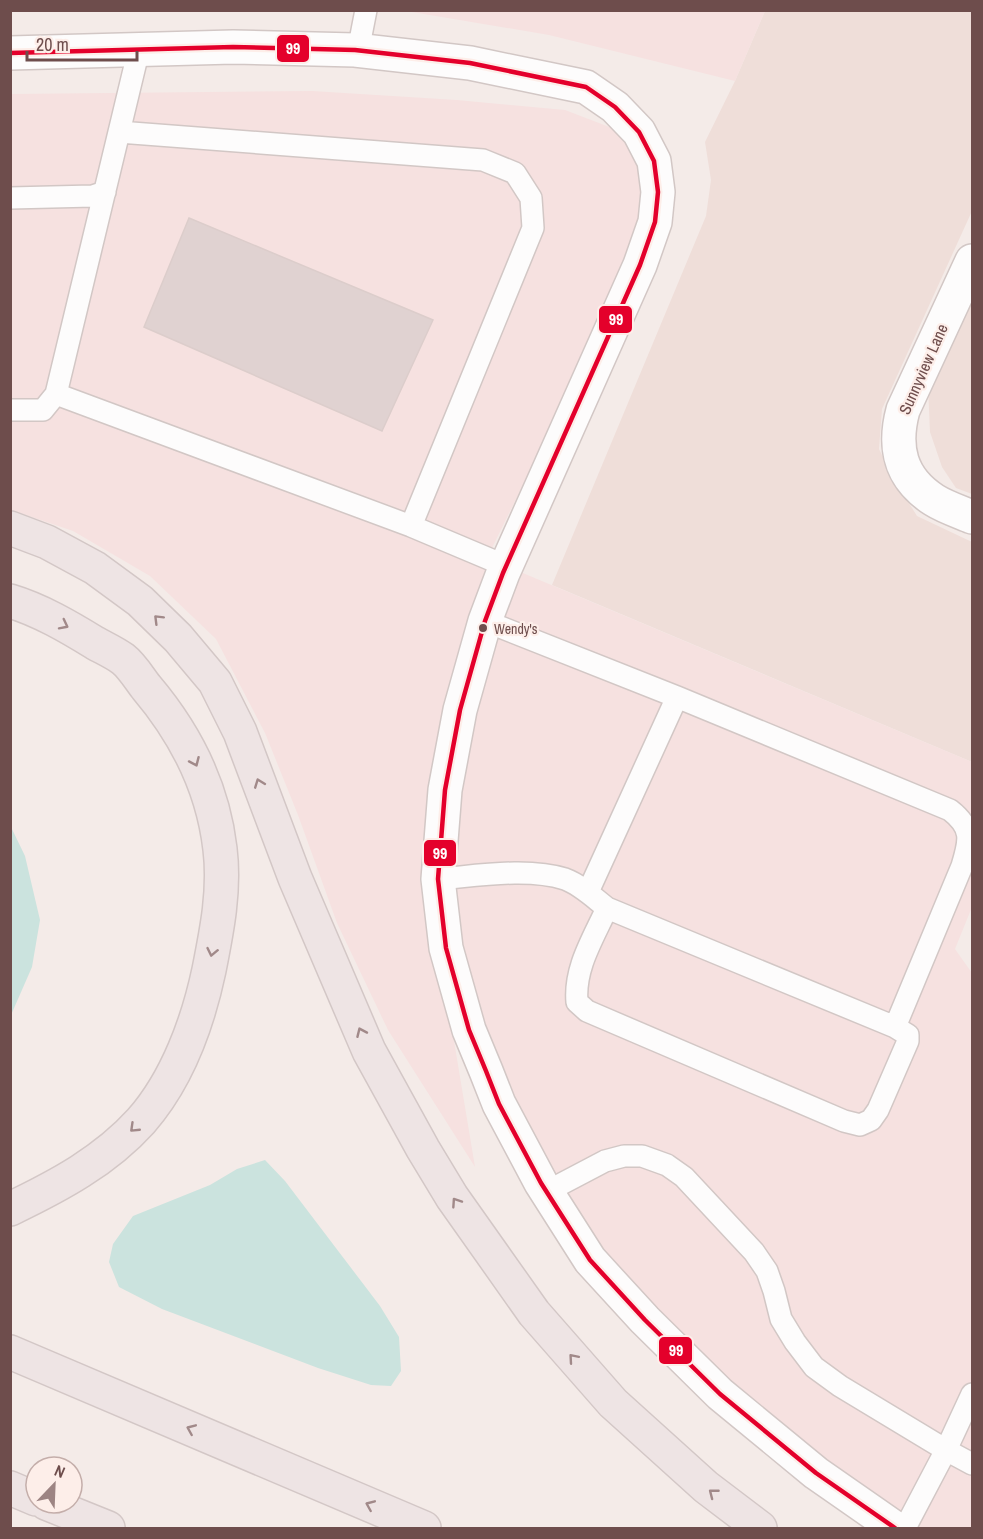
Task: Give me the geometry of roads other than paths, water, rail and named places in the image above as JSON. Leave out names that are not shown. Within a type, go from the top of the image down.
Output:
[{"type":"highway","points":[[10,528],[47,542],[95,568],[140,601],[178,638],[215,682],[240,732],[299,888],[369,1051],[423,1149],[453,1197],[534,1313],[613,1403],[706,1487],[760,1528]]},
{"type":"highway","points":[[10,601],[66,626],[123,659],[163,706],[193,756],[212,802],[220,850],[222,887],[219,919],[204,991],[189,1036],[162,1089],[141,1120],[107,1154],[46,1192],[10,1209]]},
{"type":"highway","points":[[10,1352],[424,1528]]},
{"type":"highway","points":[[10,1488],[24,1494]]},
{"type":"highway","points":[[76,1515],[108,1528]]},
{"type":"street","points":[[10,53],[233,47],[358,51],[470,63],[586,87],[615,107],[639,132],[654,160],[658,192],[655,222],[640,265],[506,566],[485,621],[460,710],[446,781],[438,879],[446,948],[469,1030],[499,1104],[546,1192],[590,1260],[645,1320],[720,1394],[816,1473],[895,1528]]},
{"type":"street","name":"Sunnyview Lane","points":[[972,261],[903,410],[898,430],[900,456],[912,481],[934,500],[972,517]]},
{"type":"lane","points":[[358,51],[366,10]]},
{"type":"lane","points":[[10,410],[43,410],[56,394],[139,49]]},
{"type":"lane","points":[[119,132],[483,160],[515,173],[531,198],[533,228],[411,526]]},
{"type":"lane","points":[[10,198],[93,196],[105,192]]},
{"type":"lane","points":[[56,394],[411,526],[506,566]]},
{"type":"lane","points":[[485,621],[677,697],[950,810],[963,820],[968,834],[968,847],[962,866],[895,1027]]},
{"type":"lane","points":[[588,892],[677,697]]},
{"type":"lane","points":[[438,879],[527,874],[546,875],[566,880],[588,892],[607,908],[895,1027],[908,1035],[908,1041],[878,1110],[871,1120],[860,1125],[844,1120],[587,1011],[577,1002],[576,987],[579,970],[607,908]]},
{"type":"lane","points":[[546,1192],[605,1161],[624,1156],[642,1156],[667,1165],[684,1177],[754,1252],[767,1271],[781,1319],[814,1367],[840,1386],[972,1464]]},
{"type":"lane","points":[[905,1528],[972,1394]]},
{"type":"water","points":[[11,827],[25,856],[40,920],[32,967],[11,1015]]},
{"type":"water","points":[[265,1160],[285,1181],[380,1306],[399,1337],[401,1371],[391,1386],[371,1385],[318,1368],[162,1309],[119,1287],[109,1262],[113,1244],[133,1216],[210,1185],[237,1169]]},
{"type":"place","name":"Wendy's","points":[[483,628]]}]
